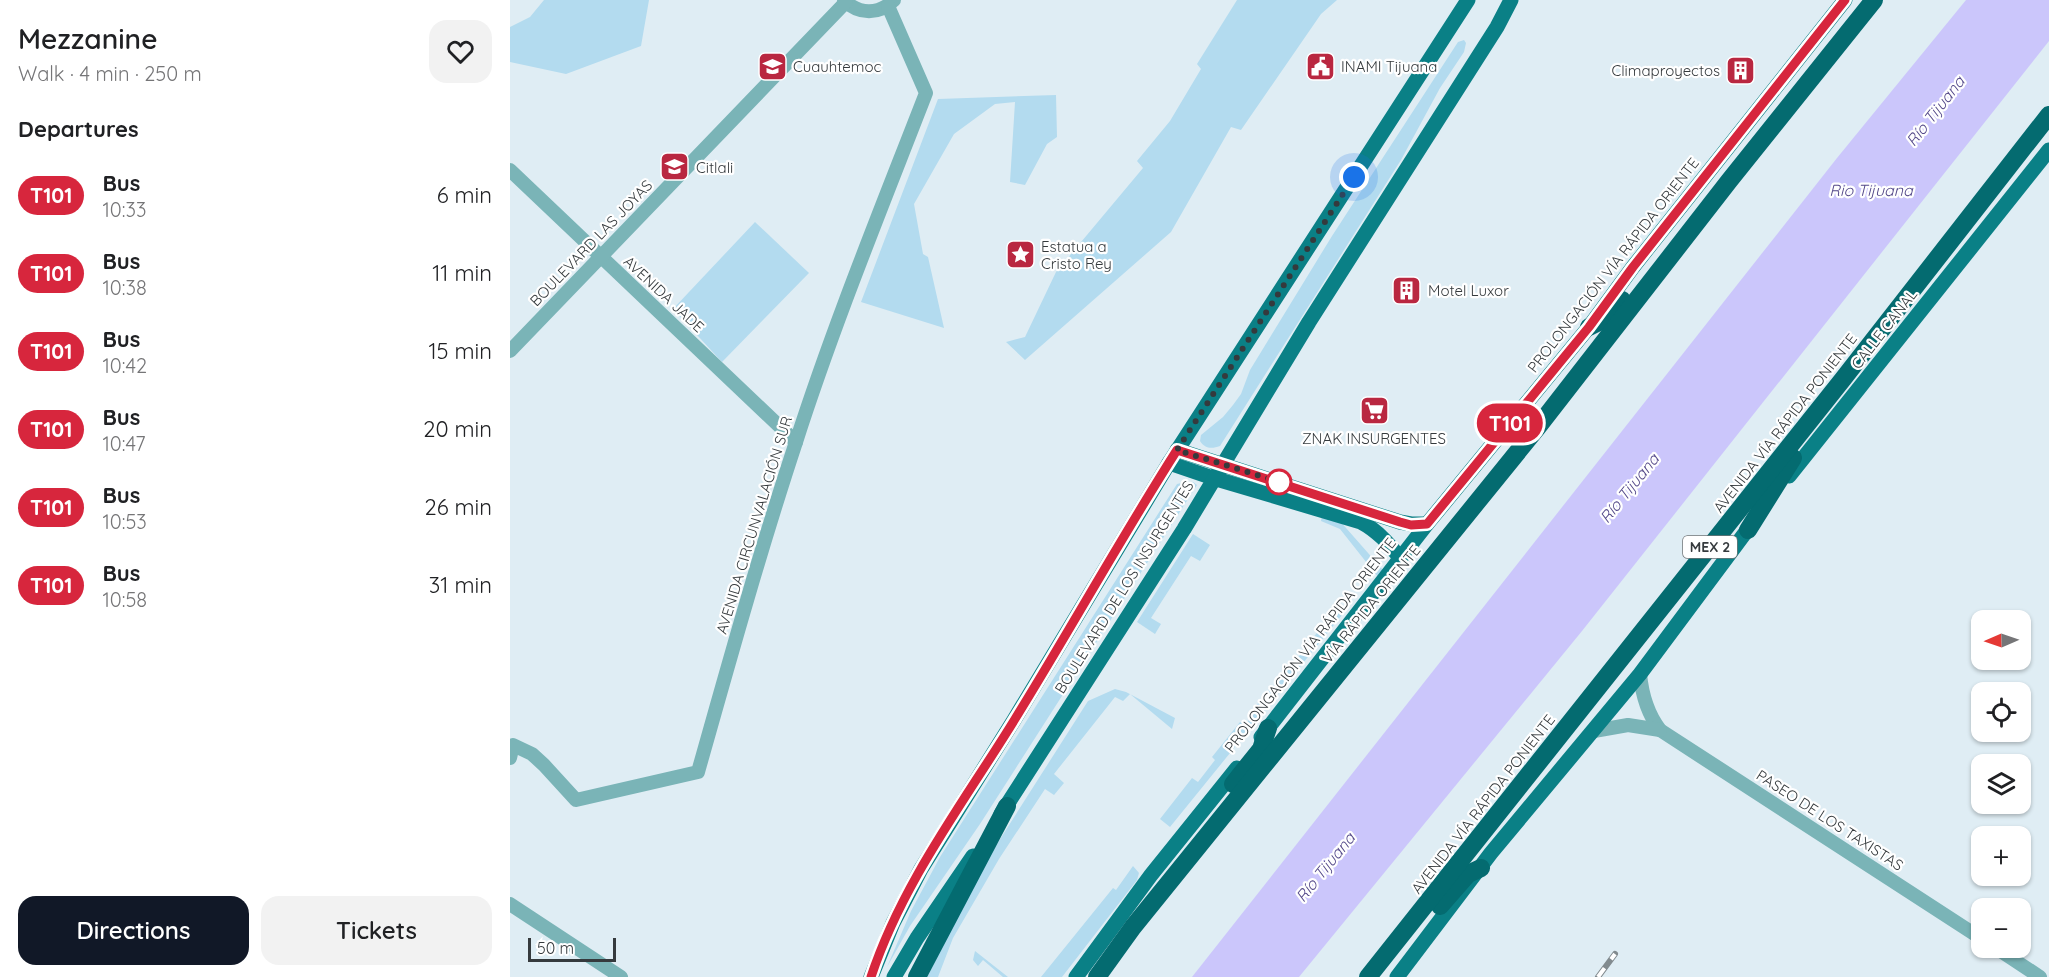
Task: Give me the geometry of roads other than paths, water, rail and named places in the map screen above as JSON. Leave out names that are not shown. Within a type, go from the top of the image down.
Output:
[{"type":"highway","points":[[1852,28],[1855,9],[1860,0]]},
{"type":"highway","name":"VÍA RÁPIDA ORIENTE","points":[[1097,977],[1133,927],[1537,428],[1729,181],[1874,0]]},
{"type":"highway","name":"AVENIDA VÍA RÁPIDA PONIENTE","points":[[1368,977],[1843,380],[2049,115]]},
{"type":"highway","points":[[1964,222],[1981,212],[2049,132]]},
{"type":"highway","points":[[1589,327],[1607,318],[1712,193],[1729,181]]},
{"type":"highway","points":[[1748,530],[1843,380]]},
{"type":"highway","points":[[1133,927],[1143,900],[1261,749],[1268,728]]},
{"type":"highway","points":[[917,977],[1007,806]]},
{"type":"highway","points":[[1377,977],[1468,874],[1481,868]]},
{"type":"main road","name":"BOULEVARD DE LOS INSURGENTES","points":[[871,977],[893,923],[921,869],[1173,456],[1468,0]]},
{"type":"main road","name":"BOULEVARD DE LOS INSURGENTES","points":[[894,977],[917,938],[1007,806],[1184,529],[1511,0]]},
{"type":"main road","name":"PROLONGACIÓN VÍA RÁPIDA ORIENTE","points":[[1076,977],[1152,874],[1427,524],[1589,327],[1633,267],[1845,0]]},
{"type":"main road","name":"CALLE CANAL","points":[[1748,530],[2049,150]]},
{"type":"main road","points":[[1173,456],[1223,464],[1400,522],[1411,525],[1427,524]]},
{"type":"main road","points":[[1173,456],[1214,478],[1361,522],[1384,539],[1401,559]]},
{"type":"main road","points":[[1397,977],[1481,868],[1640,674],[1748,530]]},
{"type":"street","points":[[845,1],[855,9],[866,12],[878,11],[891,3]]},
{"type":"street","name":"BOULEVARD LAS JOYAS","points":[[510,351],[845,1]]},
{"type":"street","name":"AVENIDA CIRCUNVALACIÓN SUR","points":[[512,751],[532,754],[576,800],[699,772],[749,592],[796,442],[845,302],[926,93],[891,3]]},
{"type":"street","name":"AVENIDA JADE","points":[[510,170],[796,442]]},
{"type":"street","name":"PASEO DE LOS TAXISTAS","points":[[1640,674],[1645,703],[1660,730],[1971,932]]},
{"type":"street","name":"PASEO DE LOS TAXISTAS","points":[[1594,731],[1628,725],[1660,730]]},
{"type":"street","points":[[510,904],[621,977]]},
{"type":"street","points":[[2011,958],[2040,977]]},
{"type":"water","name":"Rio Tijuana","points":[[1966,0],[2049,0],[2049,41],[1582,631],[1299,977],[1192,977],[1837,158]]},
{"type":"railway","points":[[1598,977],[1615,954]]},
{"type":"place","name":"Cuauhtemoc","points":[[772,66]]},
{"type":"place","name":"INAMI Tijuana","points":[[1320,66]]},
{"type":"place","name":"Climaproyectos","points":[[1741,70]]},
{"type":"place","name":"Citlali","points":[[675,167]]},
{"type":"place","name":"Estatua a Cristo Rey","points":[[1020,255]]},
{"type":"place","name":"Motel Luxor","points":[[1407,290]]},
{"type":"place","name":"ZNAK INSURGENTES","points":[[1374,411]]},
{"type":"water label","name":"Río Tijuana","points":[[1935,111]]},
{"type":"water label","name":"Río Tijuana","points":[[1629,488]]},
{"type":"water label","name":"Río Tijuana","points":[[1325,867]]}]
